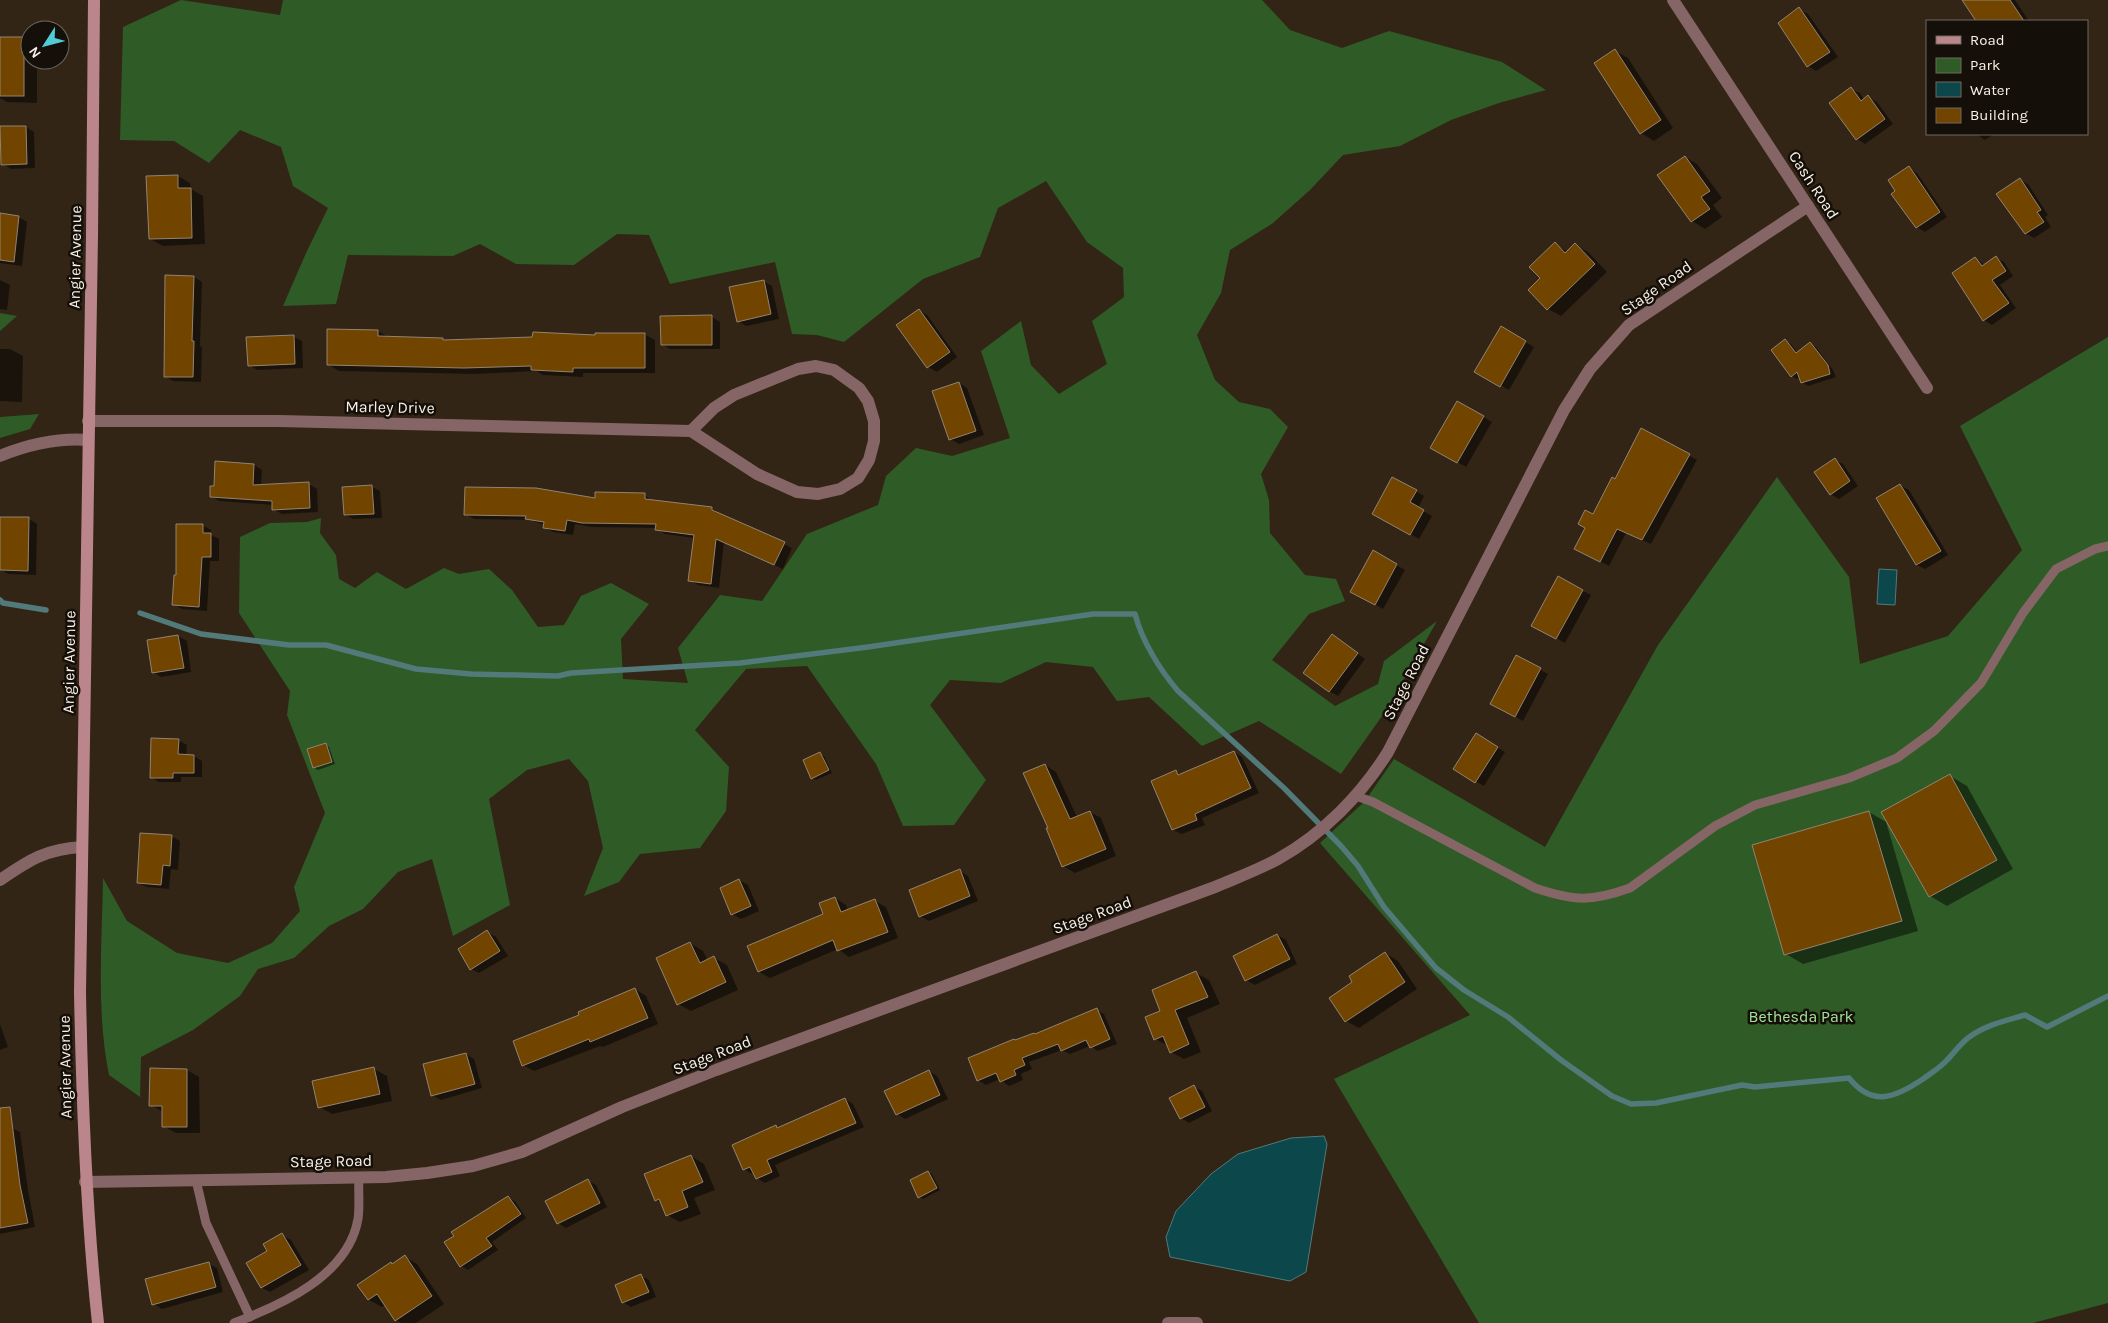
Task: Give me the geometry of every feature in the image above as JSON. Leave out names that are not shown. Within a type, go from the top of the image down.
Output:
[{"type":"main road","name":"Angier Avenue","points":[[94,0],[80,992],[85,1182],[98,1323]]},
{"type":"street","name":"Cash Road","points":[[1673,0],[1927,388]]},
{"type":"street","name":"Stage Road","points":[[85,1182],[359,1177],[427,1173],[473,1166],[522,1152],[622,1107],[716,1070],[1215,887],[1279,858],[1332,819],[1356,796],[1374,774],[1388,752],[1564,410],[1590,369],[1630,325],[1808,206]]},
{"type":"street","points":[[816,366],[834,370],[859,388],[868,401],[874,421],[872,450],[869,460],[858,478],[840,489],[818,494],[797,492],[758,474],[691,431],[714,408],[734,395],[798,369],[816,366]]},
{"type":"street","name":"Marley Drive","points":[[88,421],[279,421],[691,431]]},
{"type":"street","points":[[0,456],[47,442],[74,439],[88,440]]},
{"type":"street","points":[[0,880],[44,853],[62,848],[82,846]]},
{"type":"street","points":[[1168,1323],[1197,1323]]},
{"type":"lane","points":[[1356,796],[1373,802],[1535,888],[1559,896],[1580,899],[1615,893],[1630,888],[1715,826],[1754,805],[1849,778],[1897,758],[1934,731],[1981,683],[2023,613],[2056,569],[2095,549],[2108,546]]},
{"type":"lane","points":[[234,1323],[301,1292],[330,1270],[351,1241],[358,1220],[359,1177]]},
{"type":"lane","points":[[196,1180],[206,1223],[250,1317]]},
{"type":"green space","points":[[181,0],[280,15],[283,0],[1262,0],[1290,30],[1342,48],[1389,31],[1502,62],[1546,90],[1499,103],[1451,120],[1400,146],[1343,155],[1310,190],[1273,223],[1230,250],[1221,293],[1197,335],[1215,380],[1239,402],[1270,409],[1288,427],[1261,474],[1269,500],[1270,533],[1305,575],[1336,579],[1345,601],[1309,614],[1272,660],[1335,706],[1378,684],[1384,661],[1437,621],[1387,709],[1341,774],[1259,721],[1202,746],[1149,697],[1117,701],[1093,667],[1046,662],[1001,683],[950,680],[930,705],[986,780],[954,825],[903,826],[876,764],[807,666],[746,669],[695,730],[729,767],[726,811],[700,848],[640,854],[619,882],[584,896],[603,848],[588,781],[569,759],[527,770],[489,799],[510,905],[453,936],[432,859],[398,872],[363,909],[329,926],[294,958],[258,969],[240,996],[193,1030],[141,1057],[140,1097],[109,1075],[102,1026],[101,1002],[103,878],[127,921],[177,953],[228,963],[272,943],[300,911],[294,887],[325,813],[287,715],[290,691],[239,613],[240,537],[270,523],[307,522],[321,518],[320,533],[336,555],[339,579],[355,588],[377,572],[406,589],[444,568],[459,574],[489,569],[512,590],[538,627],[564,625],[581,596],[611,583],[649,604],[621,639],[623,679],[688,683],[678,648],[720,595],[762,601],[807,534],[878,505],[886,476],[916,448],[952,456],[1010,438],[981,351],[1021,321],[1031,365],[1059,394],[1107,364],[1092,321],[1124,297],[1123,268],[1087,242],[1046,181],[998,208],[980,257],[923,279],[844,342],[817,335],[792,334],[775,262],[670,284],[649,235],[617,234],[574,265],[516,264],[480,244],[453,256],[348,255],[336,304],[283,306],[328,208],[293,186],[281,147],[240,130],[209,163],[174,141],[120,140],[123,27]]},
{"type":"green space","points":[[0,313],[17,316],[0,331]]},
{"type":"green space","name":"Bethesda Park","points":[[2108,337],[2108,1303],[2033,1323],[1479,1323],[1334,1079],[1470,1015],[1320,843],[1365,801],[1394,759],[1545,847],[1658,645],[1777,477],[1849,577],[1860,664],[1948,636],[2022,550],[1960,426]]},
{"type":"green space","points":[[39,414],[30,429],[0,438],[0,417]]},
{"type":"water","points":[[1879,569],[1897,570],[1895,605],[1877,604]]},
{"type":"water","points":[[1324,1136],[1327,1144],[1306,1272],[1290,1281],[1170,1257],[1166,1237],[1176,1211],[1211,1174],[1238,1154],[1291,1138]]},
{"type":"building","points":[[1962,0],[2010,0],[2023,20],[1975,20]]},
{"type":"building","points":[[1799,7],[1830,52],[1807,67],[1778,23]]},
{"type":"building","points":[[0,37],[20,37],[20,70],[24,70],[24,96],[0,96]]},
{"type":"building","points":[[1615,49],[1661,120],[1640,134],[1594,63]]},
{"type":"building","points":[[1851,87],[1861,101],[1868,95],[1885,119],[1856,140],[1829,103]]},
{"type":"building","points":[[0,126],[26,126],[27,164],[1,165]]},
{"type":"building","points":[[1685,156],[1710,191],[1701,197],[1710,209],[1691,222],[1657,175]]},
{"type":"building","points":[[1909,166],[1940,212],[1916,228],[1891,194],[1895,191],[1888,180]]},
{"type":"building","points":[[178,175],[178,188],[191,188],[192,238],[149,239],[146,176]]},
{"type":"building","points":[[2020,178],[2041,210],[2037,212],[2044,222],[2025,234],[1996,194]]},
{"type":"building","points":[[0,213],[19,216],[14,262],[0,260]]},
{"type":"building","points":[[1555,242],[1565,253],[1575,243],[1595,264],[1547,310],[1528,290],[1540,278],[1529,267]]},
{"type":"building","points":[[1996,256],[2006,271],[1992,280],[2009,303],[1983,321],[1952,273],[1975,257],[1982,266]]},
{"type":"building","points":[[165,275],[194,276],[193,377],[164,377]]},
{"type":"building","points":[[764,280],[771,314],[737,322],[729,287]]},
{"type":"building","points":[[919,309],[950,352],[927,368],[896,325]]},
{"type":"building","points":[[712,315],[712,345],[661,345],[660,316]]},
{"type":"building","points":[[1501,326],[1526,341],[1500,387],[1474,372]]},
{"type":"building","points":[[327,329],[378,330],[378,336],[443,338],[443,340],[532,337],[533,332],[595,335],[595,333],[645,333],[645,368],[573,368],[573,372],[531,370],[531,366],[464,368],[327,365]]},
{"type":"building","points":[[294,335],[295,364],[248,366],[246,337]]},
{"type":"building","points":[[1785,339],[1796,353],[1810,342],[1828,365],[1830,374],[1801,383],[1797,372],[1791,377],[1771,350]]},
{"type":"building","points":[[959,382],[976,431],[949,440],[932,391]]},
{"type":"building","points":[[1457,401],[1484,416],[1457,463],[1430,448]]},
{"type":"building","points":[[1641,428],[1690,454],[1642,540],[1617,529],[1600,562],[1574,549],[1585,528],[1578,524],[1585,510],[1593,514],[1612,477],[1615,479]]},
{"type":"building","points":[[1835,458],[1850,481],[1830,495],[1814,472]]},
{"type":"building","points":[[215,461],[254,464],[253,485],[309,482],[310,508],[272,510],[272,501],[210,497],[210,486],[214,486]]},
{"type":"building","points":[[1392,477],[1417,490],[1410,502],[1424,510],[1410,535],[1372,514]]},
{"type":"building","points":[[1900,484],[1941,551],[1916,565],[1876,498]]},
{"type":"building","points":[[372,485],[374,514],[344,515],[342,487]]},
{"type":"building","points":[[465,487],[536,488],[595,498],[595,492],[645,493],[645,499],[712,507],[712,510],[785,542],[774,565],[716,539],[711,584],[688,581],[694,535],[655,530],[656,524],[582,523],[567,520],[565,531],[543,528],[544,522],[525,519],[526,516],[464,515]]},
{"type":"building","points":[[0,517],[29,517],[28,571],[0,570]]},
{"type":"building","points":[[176,524],[203,524],[203,533],[211,533],[211,557],[202,557],[199,607],[172,605],[174,575],[176,575]]},
{"type":"building","points":[[1373,550],[1397,564],[1375,605],[1350,592]]},
{"type":"building","points":[[1558,576],[1583,590],[1556,639],[1531,626]]},
{"type":"building","points":[[1332,634],[1358,653],[1329,692],[1303,673]]},
{"type":"building","points":[[178,635],[184,668],[152,673],[147,640]]},
{"type":"building","points":[[1516,655],[1541,668],[1515,717],[1490,704]]},
{"type":"building","points":[[1476,733],[1498,747],[1475,783],[1453,769]]},
{"type":"building","points":[[151,738],[179,739],[178,754],[194,755],[194,773],[173,773],[173,778],[150,778]]},
{"type":"building","points":[[326,743],[332,762],[313,768],[307,749]]},
{"type":"building","points":[[1234,751],[1251,788],[1195,814],[1197,820],[1172,830],[1151,781],[1176,770],[1178,775]]},
{"type":"building","points":[[820,752],[829,770],[811,779],[803,760]]},
{"type":"building","points":[[1045,764],[1070,819],[1090,811],[1106,849],[1062,867],[1046,828],[1048,828],[1023,773]]},
{"type":"building","points":[[1950,774],[1997,860],[1929,897],[1881,812]]},
{"type":"building","points":[[1869,811],[1902,921],[1784,955],[1752,845]]},
{"type":"building","points":[[140,833],[172,835],[170,866],[163,865],[161,885],[137,883]]},
{"type":"building","points":[[960,869],[970,896],[919,917],[909,890]]},
{"type":"building","points":[[739,879],[751,906],[731,915],[720,888]]},
{"type":"building","points":[[835,897],[841,912],[875,899],[888,932],[837,951],[833,940],[758,972],[747,946],[823,914],[819,903]]},
{"type":"building","points":[[487,930],[500,951],[470,970],[458,949]]},
{"type":"building","points":[[1277,934],[1290,959],[1245,981],[1233,956]]},
{"type":"building","points":[[690,942],[700,963],[714,956],[726,982],[677,1005],[656,958]]},
{"type":"building","points":[[1385,952],[1405,982],[1345,1022],[1329,998],[1352,982],[1349,976]]},
{"type":"building","points":[[1196,971],[1208,997],[1175,1010],[1189,1044],[1170,1053],[1163,1036],[1154,1040],[1145,1017],[1160,1011],[1152,990]]},
{"type":"building","points":[[635,988],[648,1018],[590,1042],[589,1039],[522,1066],[513,1041],[579,1015],[578,1012]]},
{"type":"building","points":[[1097,1008],[1110,1039],[1090,1048],[1086,1040],[1061,1051],[1058,1044],[1022,1058],[1025,1065],[1014,1070],[1016,1075],[1000,1082],[996,1073],[977,1081],[968,1058],[1014,1039],[1035,1034]]},
{"type":"building","points":[[466,1053],[475,1084],[431,1096],[423,1064]]},
{"type":"building","points":[[374,1067],[380,1094],[318,1108],[312,1081]]},
{"type":"building","points":[[150,1068],[187,1069],[187,1127],[162,1127],[162,1106],[149,1106]]},
{"type":"building","points":[[929,1070],[940,1095],[896,1115],[884,1091]]},
{"type":"building","points":[[1194,1085],[1205,1107],[1180,1119],[1169,1098]]},
{"type":"building","points":[[845,1098],[856,1123],[767,1160],[772,1172],[756,1179],[750,1167],[743,1170],[732,1145],[776,1125],[777,1128]]},
{"type":"building","points":[[10,1107],[20,1185],[28,1223],[0,1228],[0,1108]]},
{"type":"building","points":[[691,1155],[703,1182],[682,1191],[688,1207],[666,1216],[659,1199],[655,1201],[644,1174]]},
{"type":"building","points":[[928,1171],[937,1188],[918,1198],[910,1180]]},
{"type":"building","points":[[588,1179],[600,1203],[557,1224],[545,1201]]},
{"type":"building","points":[[508,1196],[521,1214],[486,1238],[492,1246],[460,1267],[444,1242],[454,1236],[451,1232]]},
{"type":"building","points":[[282,1233],[301,1265],[261,1288],[246,1263],[267,1251],[263,1244]]},
{"type":"building","points":[[405,1255],[432,1296],[395,1321],[377,1294],[368,1300],[357,1285]]},
{"type":"building","points":[[209,1262],[216,1287],[152,1305],[145,1279]]},
{"type":"building","points":[[641,1274],[649,1292],[622,1303],[615,1285]]},
{"type":"waterway","points":[[0,600],[3,603],[46,610]]},
{"type":"waterway","points":[[140,613],[201,634],[289,645],[326,645],[416,669],[471,674],[558,676],[571,673],[740,663],[868,647],[1093,614],[1135,614],[1152,655],[1178,691],[1284,788],[1342,847],[1358,866],[1384,907],[1436,968],[1464,990],[1508,1017],[1561,1060],[1612,1096],[1631,1104],[1656,1103],[1742,1085],[1755,1087],[1849,1078],[1867,1093],[1876,1096],[1894,1095],[1935,1070],[1965,1040],[1981,1030],[2025,1015],[2047,1027],[2108,996]]}]
